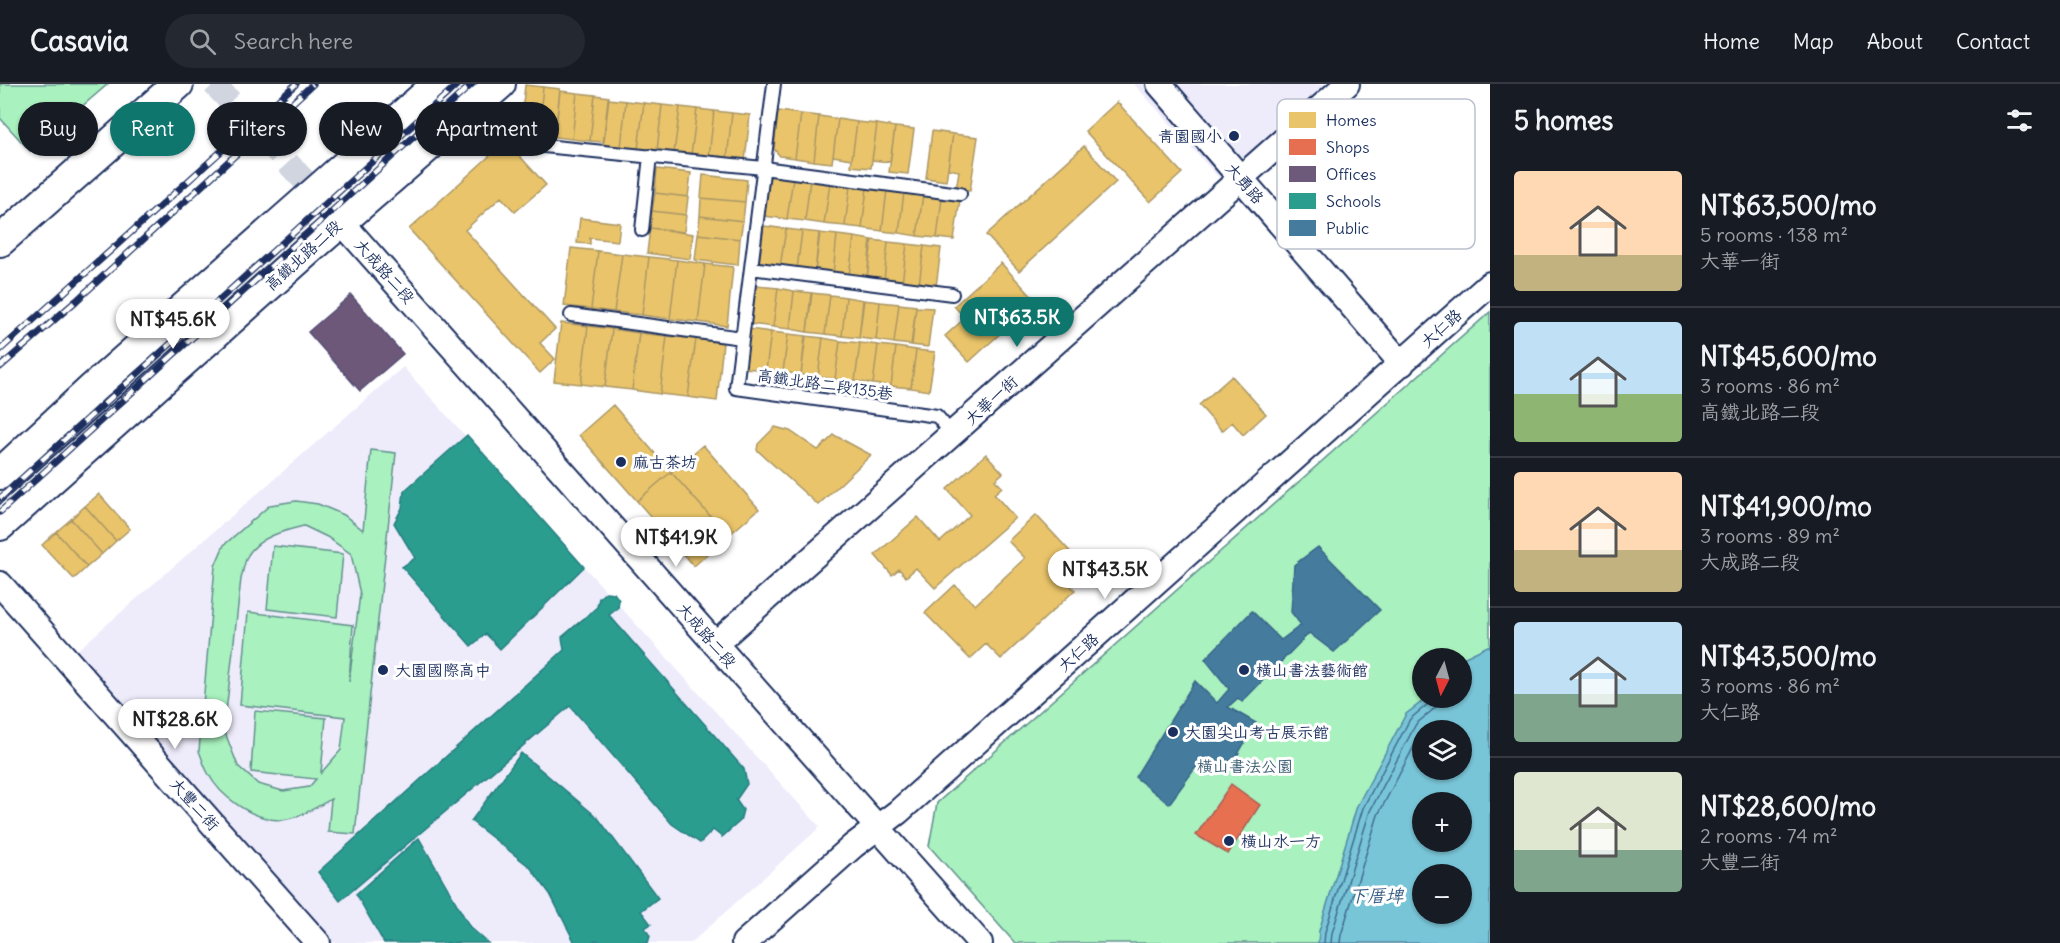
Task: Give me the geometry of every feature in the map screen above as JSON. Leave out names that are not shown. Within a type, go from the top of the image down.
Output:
[{"type":"street","points":[[0,241],[178,84]]},
{"type":"street","points":[[0,474],[93,388],[438,84]]},
{"type":"street","name":"高鐵北路二段","points":[[0,525],[341,221],[500,84]]},
{"type":"street","name":"大勇路","points":[[1159,84],[1277,220]]},
{"type":"street","name":"大華一街","points":[[1330,99],[1347,84]]},
{"type":"street","name":"大華一街","points":[[715,644],[1277,145]]},
{"type":"street","name":"大成路二段","points":[[315,192],[980,943]]},
{"type":"street","name":"大勇路","points":[[1302,249],[1402,364]]},
{"type":"street","name":"大仁路","points":[[744,943],[853,846],[907,804],[1490,284]]},
{"type":"street","name":"大豐二街","points":[[0,584],[318,943]]},
{"type":"lane","name":"高鐵北路二段135巷","points":[[774,84],[736,388],[937,416],[952,434]]},
{"type":"lane","points":[[559,147],[763,168],[960,194]]},
{"type":"lane","points":[[642,230],[650,156]]},
{"type":"lane","points":[[751,268],[952,294]]},
{"type":"lane","points":[[571,315],[742,338]]},
{"type":"shaded area","name":"青園國小","points":[[1134,84],[1346,84],[1329,99],[1277,99],[1277,144],[1227,187]]},
{"type":"shaded area","name":"大園國際高中","points":[[403,367],[820,827],[691,943],[330,943],[73,654]]},
{"type":"green space","points":[[0,84],[108,84],[87,102],[18,102],[18,138],[0,118]]},
{"type":"green space","name":"橫山書法公園","points":[[1490,312],[1490,943],[1015,943],[929,846],[937,803]]},
{"type":"green space","points":[[371,450],[396,453],[355,834],[328,832],[331,799],[292,818],[279,820],[258,816],[238,805],[220,790],[208,773],[199,751],[215,566],[224,545],[270,505],[296,501],[318,504],[344,515],[363,530]],"holes":[[[304,526],[327,537],[351,554],[360,594],[349,682],[353,625],[248,612],[240,705],[345,717],[341,750],[321,773],[326,718],[255,711],[251,772],[316,779],[309,787],[283,791],[258,784],[238,766],[224,730],[241,579],[248,555],[266,539]]]},
{"type":"green space","points":[[273,546],[343,554],[337,617],[267,609]]},
{"type":"water","name":"下厝埤","points":[[1490,645],[1490,943],[1318,943],[1319,931],[1357,806],[1406,714],[1414,708],[1472,708],[1472,654]]},
{"type":"building: Homes","points":[[525,85],[543,87],[541,102],[523,102]]},
{"type":"building: Homes","points":[[543,87],[560,89],[559,102],[541,102]]},
{"type":"building: Homes","points":[[560,91],[577,93],[572,139],[559,137]]},
{"type":"building: Homes","points":[[577,93],[595,95],[590,141],[572,139]]},
{"type":"building: Homes","points":[[595,95],[609,97],[604,142],[590,141]]},
{"type":"building: Homes","points":[[608,99],[626,101],[621,147],[603,145]]},
{"type":"building: Homes","points":[[626,101],[644,103],[638,149],[621,147]]},
{"type":"building: Homes","points":[[1117,102],[1182,173],[1150,202],[1085,131]]},
{"type":"building: Homes","points":[[644,103],[662,105],[657,151],[638,149]]},
{"type":"building: Homes","points":[[662,105],[680,107],[674,153],[657,151]]},
{"type":"building: Homes","points":[[680,107],[697,109],[691,155],[674,153]]},
{"type":"building: Homes","points":[[697,109],[714,111],[709,157],[691,155]]},
{"type":"building: Homes","points":[[714,111],[732,113],[727,159],[709,157]]},
{"type":"building: Homes","points":[[778,111],[801,114],[795,158],[780,156],[774,149]]},
{"type":"building: Homes","points":[[732,113],[750,115],[745,161],[727,159]]},
{"type":"building: Homes","points":[[801,114],[819,116],[814,161],[795,158]]},
{"type":"building: Homes","points":[[819,116],[838,119],[832,163],[814,161]]},
{"type":"building: Homes","points":[[838,119],[857,122],[852,159],[833,156]]},
{"type":"building: Homes","points":[[857,122],[877,124],[871,168],[851,166]]},
{"type":"building: Homes","points":[[877,124],[895,127],[890,162],[872,160]]},
{"type":"building: Homes","points":[[895,127],[914,129],[908,174],[889,172]]},
{"type":"building: Homes","points":[[932,131],[953,134],[946,181],[926,178]]},
{"type":"building: Homes","points":[[953,134],[978,137],[970,191],[956,189],[959,171],[948,169]]},
{"type":"building: Homes","points":[[1084,146],[1116,182],[1019,271],[986,235]]},
{"type":"building: Homes","points":[[489,156],[520,156],[546,185],[515,212],[501,197],[465,230],[555,329],[540,343],[555,359],[540,373],[409,229]]},
{"type":"building: Homes","points":[[657,169],[691,173],[688,197],[655,193]]},
{"type":"building: Homes","points":[[703,175],[747,180],[745,202],[701,198]]},
{"type":"building: Homes","points":[[770,175],[793,178],[787,219],[764,216]]},
{"type":"building: Homes","points":[[793,178],[810,180],[805,221],[787,219]]},
{"type":"building: Homes","points":[[810,180],[830,183],[824,224],[805,221]]},
{"type":"building: Homes","points":[[830,183],[850,186],[845,226],[824,224]]},
{"type":"building: Homes","points":[[850,186],[867,188],[862,228],[845,226]]},
{"type":"building: Homes","points":[[867,188],[887,190],[882,231],[862,228]]},
{"type":"building: Homes","points":[[887,190],[904,192],[899,233],[882,231]]},
{"type":"building: Homes","points":[[904,192],[923,195],[917,236],[899,233]]},
{"type":"building: Homes","points":[[655,193],[688,197],[686,215],[652,211]]},
{"type":"building: Homes","points":[[923,195],[942,198],[937,238],[917,236]]},
{"type":"building: Homes","points":[[701,198],[745,202],[743,221],[700,216]]},
{"type":"building: Homes","points":[[942,198],[960,200],[954,240],[937,238]]},
{"type":"building: Homes","points":[[652,211],[686,215],[684,232],[650,228]]},
{"type":"building: Homes","points":[[700,216],[743,221],[740,239],[698,234]]},
{"type":"building: Homes","points":[[580,218],[620,223],[618,241],[590,238],[590,244],[577,243]]},
{"type":"building: Homes","points":[[764,226],[786,229],[780,267],[759,264]]},
{"type":"building: Homes","points":[[650,228],[693,234],[690,259],[647,253]]},
{"type":"building: Homes","points":[[786,229],[802,231],[797,269],[780,267]]},
{"type":"building: Homes","points":[[802,231],[820,233],[815,272],[797,269]]},
{"type":"building: Homes","points":[[819,233],[837,235],[833,274],[815,272]]},
{"type":"building: Homes","points":[[698,234],[740,239],[738,265],[695,260]]},
{"type":"building: Homes","points":[[837,235],[854,237],[849,276],[833,274]]},
{"type":"building: Homes","points":[[854,237],[872,240],[867,278],[849,276]]},
{"type":"building: Homes","points":[[871,240],[888,242],[884,280],[867,278]]},
{"type":"building: Homes","points":[[888,242],[907,244],[902,283],[884,280]]},
{"type":"building: Homes","points":[[907,244],[924,246],[919,285],[902,283]]},
{"type":"building: Homes","points":[[924,246],[941,248],[936,287],[919,285]]},
{"type":"building: Homes","points":[[571,248],[598,251],[591,309],[564,306]]},
{"type":"building: Homes","points":[[598,251],[622,254],[614,312],[591,309]]},
{"type":"building: Homes","points":[[622,254],[649,257],[642,315],[614,312]]},
{"type":"building: Homes","points":[[649,257],[677,260],[670,319],[642,315]]},
{"type":"building: Homes","points":[[677,260],[705,264],[698,322],[670,319]]},
{"type":"building: Homes","points":[[1001,263],[1036,301],[969,362],[945,336],[965,318],[954,306]]},
{"type":"building: Homes","points":[[705,264],[733,267],[727,326],[698,322]]},
{"type":"building: Homes","points":[[756,286],[778,288],[773,327],[751,324]]},
{"type":"building: Homes","points":[[778,288],[794,291],[790,329],[773,327]]},
{"type":"building: Homes","points":[[794,291],[812,293],[807,332],[790,329]]},
{"type":"building: Homes","points":[[811,293],[830,295],[825,334],[807,332]]},
{"type":"building: Homes","points":[[830,295],[846,297],[842,336],[825,334]]},
{"type":"building: Homes","points":[[846,297],[864,300],[859,338],[842,336]]},
{"type":"building: Homes","points":[[863,300],[880,302],[876,340],[859,338]]},
{"type":"building: Homes","points":[[880,302],[899,304],[894,343],[876,340]]},
{"type":"building: Homes","points":[[899,304],[916,306],[912,345],[894,343]]},
{"type":"building: Homes","points":[[916,307],[933,308],[928,347],[911,345]]},
{"type":"building: Homes","points":[[561,323],[588,326],[581,384],[554,381]]},
{"type":"building: Homes","points":[[588,326],[612,329],[605,387],[581,384]]},
{"type":"building: Homes","points":[[612,329],[639,333],[632,390],[605,387]]},
{"type":"building: Homes","points":[[749,329],[771,332],[766,370],[744,368]]},
{"type":"building: Homes","points":[[771,332],[788,334],[783,372],[766,370]]},
{"type":"building: Homes","points":[[639,333],[667,336],[660,394],[632,390]]},
{"type":"building: Homes","points":[[788,334],[806,336],[801,375],[783,372]]},
{"type":"building: Homes","points":[[667,336],[696,339],[688,397],[660,394]]},
{"type":"building: Homes","points":[[805,336],[823,338],[818,377],[801,375]]},
{"type":"building: Homes","points":[[823,338],[840,341],[835,379],[818,377]]},
{"type":"building: Homes","points":[[696,339],[723,343],[717,401],[688,397]]},
{"type":"building: Homes","points":[[840,341],[860,343],[855,381],[835,379]]},
{"type":"building: Homes","points":[[860,343],[878,345],[873,384],[855,381]]},
{"type":"building: Homes","points":[[878,345],[896,347],[891,386],[873,384]]},
{"type":"building: Homes","points":[[896,347],[916,350],[911,388],[891,386]]},
{"type":"building: Homes","points":[[916,350],[935,352],[929,391],[911,388]]},
{"type":"building: Homes","points":[[1232,376],[1266,414],[1243,435],[1232,422],[1222,431],[1199,405]]},
{"type":"building: Homes","points":[[613,405],[671,472],[637,501],[579,435]]},
{"type":"building: Homes","points":[[775,427],[790,431],[818,450],[834,435],[871,455],[818,505],[757,450],[758,444]]},
{"type":"building: Homes","points":[[703,445],[759,509],[728,536],[671,472]]},
{"type":"building: Homes","points":[[986,454],[1003,473],[995,480],[1002,487],[994,494],[1015,518],[935,588],[916,568],[906,577],[899,569],[892,575],[875,555],[918,517],[940,542],[970,515],[947,489]]},
{"type":"building: Homes","points":[[671,472],[728,536],[694,566],[637,501]]},
{"type":"building: Homes","points":[[99,494],[130,529],[116,541],[85,506]]},
{"type":"building: Homes","points":[[85,506],[116,541],[102,554],[71,519]]},
{"type":"building: Homes","points":[[1036,515],[1078,560],[1061,576],[1075,590],[1001,659],[986,644],[970,659],[925,613],[955,585],[975,605],[1025,558],[1008,541]]},
{"type":"building: Homes","points":[[71,519],[102,554],[87,567],[56,532]]},
{"type":"building: Homes","points":[[56,532],[87,567],[74,579],[42,545]]},
{"type":"building: Shops","points":[[1231,784],[1260,805],[1228,854],[1196,835]]},
{"type":"building: Offices","points":[[351,295],[403,354],[360,391],[308,332]]},
{"type":"building: Schools","points":[[467,435],[584,567],[500,649],[486,634],[471,646],[402,567],[415,558],[394,523],[402,508],[404,491]]},
{"type":"building: Schools","points":[[606,592],[614,593],[619,600],[618,608],[609,615],[744,769],[747,784],[736,800],[743,810],[740,821],[722,837],[713,830],[700,843],[672,824],[570,706],[340,901],[318,872],[564,650],[562,637],[597,607],[599,598]]},
{"type":"building: Schools","points":[[521,753],[598,818],[658,898],[641,911],[651,924],[645,928],[650,936],[648,943],[600,943],[597,940],[592,943],[575,943],[550,894],[530,867],[471,821]]},
{"type":"building: Schools","points":[[419,838],[470,927],[488,943],[384,943],[356,894]]},
{"type":"building: Public","name":"橫山書法藝術館","points":[[1318,547],[1380,610],[1334,652],[1309,633],[1242,702],[1238,698],[1228,707],[1256,723],[1230,768],[1196,767],[1169,804],[1135,777],[1195,681],[1217,703],[1229,689],[1205,659],[1252,611],[1281,640],[1301,625],[1291,612],[1294,565]]},
{"type":"tunnel","points":[[214,84],[315,192]]},
{"type":"railway","points":[[0,350],[296,84]]},
{"type":"railway","points":[[0,367],[76,301],[313,84]]},
{"type":"railway","points":[[0,498],[458,84]]},
{"type":"railway","points":[[0,512],[472,84]]},
{"type":"place","name":"青園國小","points":[[1234,136]]},
{"type":"place","name":"麻古茶坊","points":[[621,462]]},
{"type":"place","name":"大園國際高中","points":[[383,670]]},
{"type":"place","name":"橫山書法藝術館","points":[[1244,670]]},
{"type":"place","name":"大園尖山考古展示館","points":[[1173,732]]},
{"type":"place","name":"橫山水一方","points":[[1229,841]]}]
